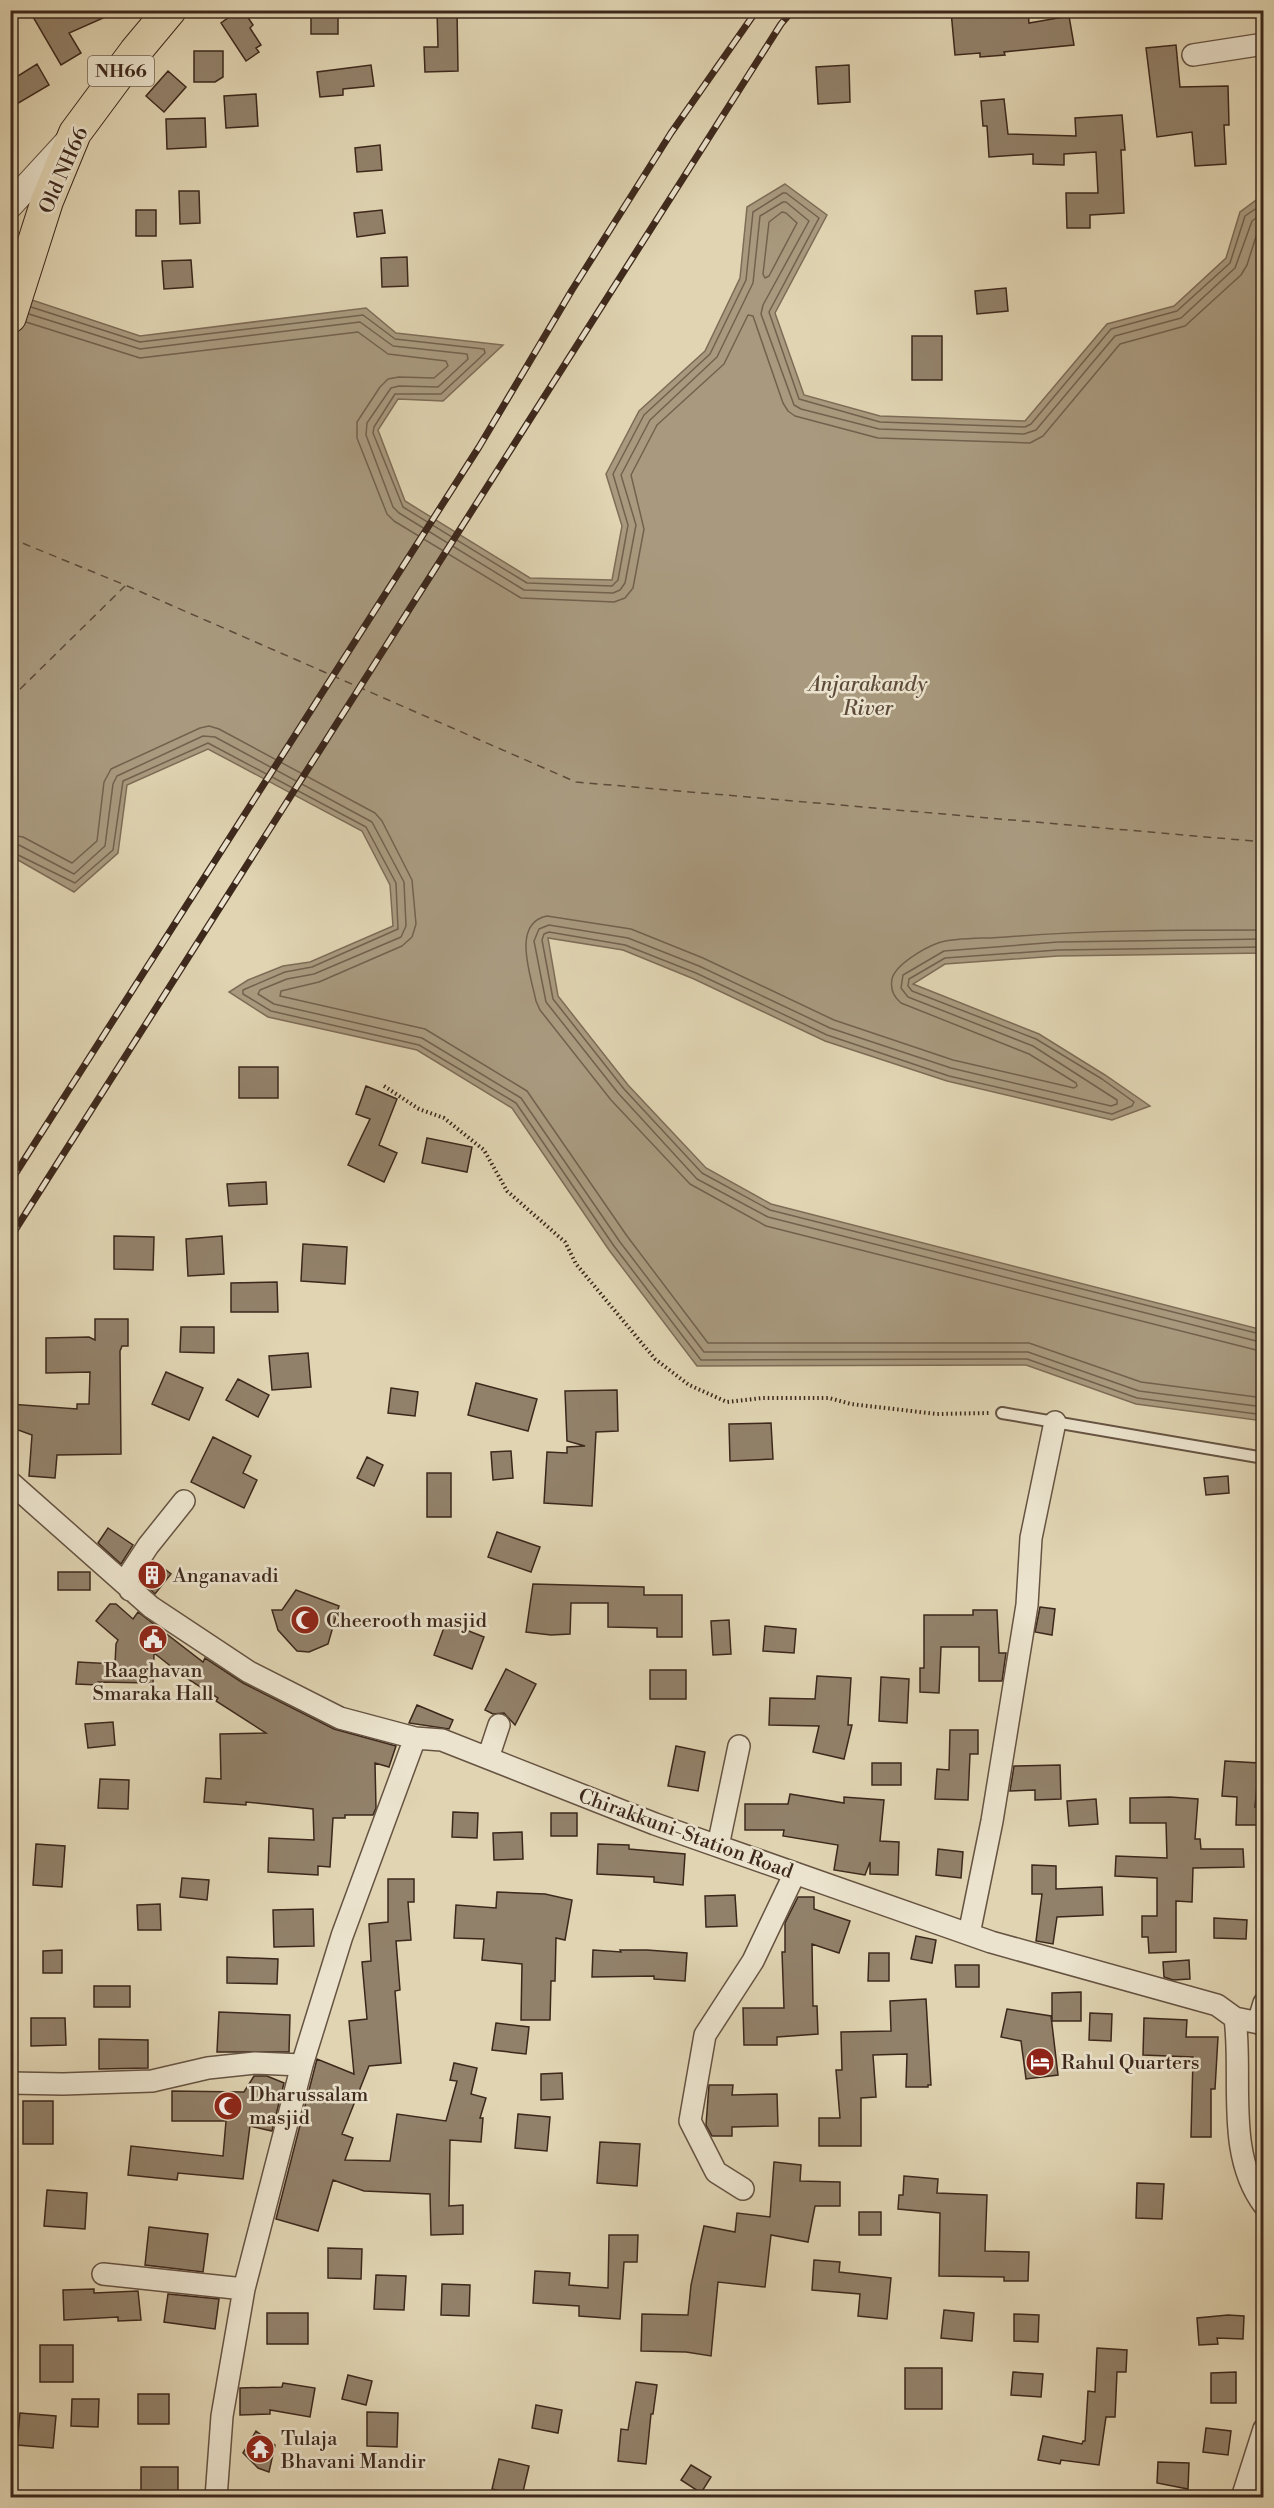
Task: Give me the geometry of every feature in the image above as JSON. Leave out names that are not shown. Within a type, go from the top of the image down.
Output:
[{"type":"main road","name":"Old NH66","points":[[10,317],[47,201],[75,133],[135,52],[170,10]]},
{"type":"street","points":[[1193,55],[1263,44]]},
{"type":"street","points":[[10,205],[75,133]]},
{"type":"street","points":[[969,1934],[992,1821],[1027,1605],[1031,1538],[1055,1422]]},
{"type":"street","name":"Chirakkuni-Station Road","points":[[10,1482],[151,1607],[249,1672],[340,1718],[415,1738],[442,1740],[572,1793],[718,1846],[795,1873],[842,1881],[969,1934],[1090,1971],[1217,2005],[1235,2018],[1262,2016]]},
{"type":"street","points":[[130,1590],[127,1578],[148,1546],[184,1501]]},
{"type":"street","points":[[488,1758],[499,1725]]},
{"type":"street","points":[[223,2495],[222,2416],[243,2289],[302,2065],[342,1936],[415,1738]]},
{"type":"street","points":[[718,1846],[739,1746]]},
{"type":"street","points":[[743,2189],[716,2172],[690,2121],[705,2035],[753,1961],[795,1873]]},
{"type":"street","points":[[1235,2018],[1239,2125],[1244,2159],[1252,2190],[1263,2205]]},
{"type":"street","points":[[10,2083],[152,2081],[208,2068],[255,2062],[302,2065]]},
{"type":"street","points":[[103,2274],[243,2289]]},
{"type":"street","points":[[1242,2498],[1263,2429]]},
{"type":"lane","points":[[1002,1413],[1263,1458]]},
{"type":"path","points":[[384,1086],[419,1109],[444,1118],[484,1150],[507,1191],[565,1242],[576,1264],[655,1359],[689,1385],[727,1402],[762,1398],[830,1398],[850,1404],[937,1414],[1002,1413]]},
{"type":"water","name":"Anjarakandy River","points":[[785,184],[827,215],[775,313],[804,395],[880,416],[1025,421],[1107,324],[1174,306],[1226,258],[1240,212],[1263,195],[1263,953],[1058,956],[945,964],[913,984],[1039,1034],[1150,1106],[1112,1120],[947,1081],[825,1041],[694,979],[623,950],[548,938],[558,996],[628,1085],[706,1168],[771,1204],[1263,1330],[1263,1421],[1136,1404],[1026,1365],[697,1366],[609,1250],[512,1108],[417,1050],[268,1017],[229,992],[248,980],[283,966],[310,962],[393,926],[390,885],[362,831],[208,749],[127,785],[118,853],[74,892],[11,856],[11,293],[140,336],[366,308],[396,333],[503,345],[443,401],[398,399],[378,430],[405,501],[530,578],[612,580],[622,526],[606,474],[639,411],[705,351],[740,278],[747,207]]},
{"type":"building","points":[[29,10],[121,10],[69,33],[81,53],[61,65]]},
{"type":"building","points":[[239,10],[243,10],[253,25],[250,28],[261,45],[256,48],[259,52],[246,61],[221,23]]},
{"type":"building","points":[[311,10],[338,10],[338,34],[311,34]]},
{"type":"building","points":[[437,10],[457,10],[458,71],[425,72],[424,47],[438,47]]},
{"type":"building","points":[[1028,10],[1029,23],[1069,16],[1074,45],[1004,52],[1005,55],[980,57],[980,53],[955,55],[951,11]]},
{"type":"building","points":[[1176,45],[1180,87],[1228,86],[1229,125],[1224,125],[1226,164],[1195,166],[1192,132],[1157,137],[1146,48]]},
{"type":"building","points":[[194,51],[223,51],[223,77],[215,82],[194,82]]},
{"type":"building","points":[[37,64],[49,85],[10,108],[10,81]]},
{"type":"building","points":[[371,65],[374,86],[343,89],[343,95],[320,97],[317,72]]},
{"type":"building","points":[[849,65],[850,102],[818,104],[816,67]]},
{"type":"building","points":[[168,71],[186,87],[164,112],[146,96]]},
{"type":"building","points":[[256,94],[258,126],[226,128],[224,96]]},
{"type":"building","points":[[1004,99],[1008,134],[1076,136],[1075,118],[1122,115],[1125,150],[1121,150],[1124,213],[1090,215],[1090,228],[1067,228],[1066,193],[1098,193],[1096,152],[1064,154],[1064,165],[1033,164],[1033,154],[989,157],[987,126],[983,126],[981,101]]},
{"type":"building","points":[[205,118],[206,147],[167,149],[166,119]]},
{"type":"building","points":[[380,145],[382,170],[357,172],[355,148]]},
{"type":"building","points":[[179,191],[199,191],[200,223],[180,224]]},
{"type":"building","points":[[136,210],[156,210],[156,236],[136,236]]},
{"type":"building","points":[[382,210],[385,233],[357,237],[354,213]]},
{"type":"building","points":[[407,257],[408,286],[382,287],[381,258]]},
{"type":"building","points":[[191,260],[193,287],[164,289],[162,261]]},
{"type":"building","points":[[1006,288],[1008,311],[977,314],[975,291]]},
{"type":"building","points":[[912,336],[942,336],[942,380],[912,380]]},
{"type":"building","points":[[239,1067],[278,1067],[278,1098],[239,1098]]},
{"type":"building","points":[[366,1086],[397,1099],[379,1145],[397,1153],[384,1182],[348,1165],[370,1119],[356,1114]]},
{"type":"building","points":[[427,1138],[472,1147],[467,1172],[422,1163]]},
{"type":"building","points":[[266,1182],[267,1204],[229,1206],[227,1184]]},
{"type":"building","points":[[114,1236],[154,1237],[153,1270],[114,1269]]},
{"type":"building","points":[[222,1236],[224,1274],[188,1276],[186,1239]]},
{"type":"building","points":[[303,1244],[347,1247],[345,1284],[301,1281]]},
{"type":"building","points":[[277,1282],[278,1312],[231,1312],[231,1283]]},
{"type":"building","points":[[95,1319],[128,1319],[128,1346],[122,1346],[120,1351],[121,1454],[57,1455],[55,1478],[29,1476],[32,1435],[10,1427],[10,1404],[77,1409],[77,1404],[89,1404],[90,1372],[46,1373],[46,1338],[89,1337],[95,1340]]},
{"type":"building","points":[[181,1327],[214,1327],[214,1353],[180,1352]]},
{"type":"building","points":[[308,1353],[311,1387],[272,1390],[269,1356]]},
{"type":"building","points":[[166,1372],[203,1388],[189,1420],[152,1404]]},
{"type":"building","points":[[238,1379],[269,1395],[258,1417],[226,1400]]},
{"type":"building","points":[[476,1383],[537,1399],[528,1431],[468,1415]]},
{"type":"building","points":[[391,1388],[418,1392],[415,1416],[388,1413]]},
{"type":"building","points":[[617,1390],[618,1431],[596,1432],[592,1506],[544,1503],[547,1452],[567,1453],[567,1447],[585,1446],[567,1441],[565,1391]]},
{"type":"building","points":[[771,1423],[773,1459],[730,1461],[729,1424]]},
{"type":"building","points":[[213,1437],[251,1456],[243,1473],[257,1480],[244,1508],[191,1482]]},
{"type":"building","points":[[511,1451],[513,1478],[493,1480],[491,1452]]},
{"type":"building","points":[[367,1457],[383,1465],[374,1486],[357,1478]]},
{"type":"building","points":[[427,1473],[451,1473],[451,1517],[427,1517]]},
{"type":"building","points":[[1228,1476],[1229,1493],[1206,1495],[1204,1478]]},
{"type":"building","points":[[108,1528],[133,1545],[121,1564],[98,1543]]},
{"type":"building","points":[[497,1532],[540,1547],[531,1572],[488,1557]]},
{"type":"building","name":"Anganavadi","points":[[154,1561],[171,1574],[155,1594],[141,1580]]},
{"type":"building","points":[[58,1572],[90,1572],[90,1590],[58,1590]]},
{"type":"building","points":[[533,1584],[644,1587],[644,1595],[682,1595],[682,1637],[657,1637],[657,1628],[608,1627],[608,1603],[571,1603],[570,1634],[551,1635],[526,1632]]},
{"type":"building","name":"Cheerooth masjid","points":[[296,1590],[339,1606],[328,1644],[309,1652],[297,1651],[278,1630],[272,1610],[282,1610]]},
{"type":"building","points":[[110,1604],[116,1604],[133,1619],[138,1612],[203,1662],[205,1658],[243,1683],[334,1729],[396,1746],[389,1767],[375,1763],[376,1808],[373,1815],[345,1815],[345,1818],[333,1818],[330,1867],[318,1866],[318,1875],[268,1872],[269,1838],[314,1840],[313,1809],[246,1802],[246,1805],[204,1802],[206,1778],[221,1779],[220,1734],[266,1733],[216,1701],[218,1698],[183,1676],[154,1653],[153,1683],[76,1684],[78,1662],[115,1664],[118,1640],[96,1621]]},
{"type":"building","points":[[1040,1607],[1055,1609],[1052,1635],[1035,1632]]},
{"type":"building","points":[[973,1610],[997,1610],[999,1653],[1006,1653],[1002,1681],[979,1681],[979,1647],[941,1647],[939,1693],[920,1692],[920,1668],[924,1668],[924,1615],[973,1615]]},
{"type":"building","points":[[729,1620],[731,1654],[713,1655],[711,1621]]},
{"type":"building","points":[[446,1622],[484,1637],[472,1669],[434,1655]]},
{"type":"building","points":[[765,1626],[796,1629],[794,1653],[763,1651]]},
{"type":"building","points":[[506,1669],[536,1684],[515,1725],[504,1713],[493,1714],[485,1710]]},
{"type":"building","points":[[650,1670],[686,1670],[686,1699],[650,1699]]},
{"type":"building","points":[[817,1676],[851,1678],[848,1725],[852,1725],[844,1759],[813,1752],[819,1726],[769,1725],[770,1698],[815,1699]]},
{"type":"building","points":[[881,1677],[909,1679],[907,1723],[879,1721]]},
{"type":"building","points":[[417,1705],[453,1720],[449,1729],[409,1723]]},
{"type":"building","points":[[113,1722],[115,1745],[88,1748],[85,1724]]},
{"type":"building","points":[[950,1730],[978,1730],[978,1754],[970,1754],[968,1800],[935,1799],[937,1769],[949,1770]]},
{"type":"building","points":[[676,1746],[705,1752],[698,1791],[668,1786]]},
{"type":"building","points":[[1225,1761],[1259,1763],[1255,1807],[1259,1807],[1259,1825],[1236,1825],[1237,1797],[1222,1796]]},
{"type":"building","points":[[872,1763],[901,1763],[901,1785],[872,1785]]},
{"type":"building","points":[[1060,1765],[1061,1799],[1035,1800],[1035,1790],[1010,1791],[1014,1766]]},
{"type":"building","points":[[100,1779],[129,1780],[128,1809],[98,1808]]},
{"type":"building","points":[[790,1794],[844,1803],[844,1797],[884,1800],[880,1841],[899,1842],[898,1875],[870,1874],[870,1862],[865,1875],[834,1870],[838,1845],[783,1836],[784,1830],[745,1830],[745,1804],[788,1804]]},
{"type":"building","points":[[1130,1798],[1198,1799],[1195,1839],[1200,1839],[1201,1849],[1243,1849],[1244,1867],[1193,1868],[1192,1902],[1176,1901],[1176,1952],[1149,1953],[1148,1937],[1142,1937],[1142,1916],[1157,1916],[1157,1878],[1115,1876],[1116,1856],[1167,1858],[1166,1823],[1130,1823]]},
{"type":"building","points":[[1096,1799],[1098,1824],[1069,1826],[1067,1801]]},
{"type":"building","points":[[453,1812],[478,1813],[477,1838],[452,1837]]},
{"type":"building","points":[[551,1813],[577,1813],[577,1836],[551,1836]]},
{"type":"building","points":[[522,1832],[523,1859],[494,1860],[493,1833]]},
{"type":"building","points":[[36,1844],[65,1846],[62,1887],[33,1885]]},
{"type":"building","points":[[598,1844],[629,1845],[629,1849],[685,1854],[683,1885],[654,1882],[654,1877],[597,1874]]},
{"type":"building","points":[[938,1849],[963,1852],[961,1878],[936,1875]]},
{"type":"building","points":[[1032,1865],[1056,1866],[1056,1889],[1102,1887],[1103,1915],[1057,1917],[1053,1944],[1036,1941],[1042,1894],[1032,1894]]},
{"type":"building","points":[[182,1878],[209,1880],[207,1900],[180,1897]]},
{"type":"building","points":[[388,1879],[414,1879],[414,1902],[408,1902],[411,1940],[396,1941],[400,1990],[395,1991],[401,2063],[369,2066],[342,2134],[353,2138],[345,2160],[390,2161],[397,2114],[446,2121],[457,2081],[450,2080],[454,2063],[477,2068],[471,2094],[486,2098],[480,2118],[483,2118],[481,2142],[450,2140],[449,2206],[463,2205],[463,2234],[431,2235],[430,2194],[364,2191],[333,2180],[318,2231],[276,2219],[317,2059],[354,2074],[349,2021],[367,2019],[362,1962],[371,1961],[369,1924],[388,1922]]},
{"type":"building","points":[[497,1892],[545,1894],[572,1900],[565,1940],[556,1938],[555,1981],[551,1981],[550,2020],[521,2020],[522,1964],[482,1960],[484,1939],[454,1938],[456,1905],[496,1908]]},
{"type":"building","points":[[735,1895],[737,1926],[706,1927],[705,1896]]},
{"type":"building","points":[[798,1897],[814,1897],[814,1909],[850,1921],[839,1953],[812,1944],[813,2006],[817,2006],[818,2034],[777,2037],[777,2045],[744,2045],[743,2008],[784,2008],[782,1952],[785,1952],[785,1923]]},
{"type":"building","points":[[160,1904],[161,1930],[138,1930],[137,1905]]},
{"type":"building","points":[[313,1909],[314,1946],[274,1947],[273,1910]]},
{"type":"building","points":[[1214,1918],[1247,1920],[1246,1939],[1214,1938]]},
{"type":"building","points":[[916,1936],[936,1940],[932,1963],[911,1959]]},
{"type":"building","points":[[62,1950],[62,1973],[43,1973],[43,1951]]},
{"type":"building","points":[[593,1950],[687,1953],[685,1981],[654,1979],[654,1976],[592,1977]]},
{"type":"building","points":[[869,1953],[889,1953],[889,1981],[868,1981]]},
{"type":"building","points":[[227,1957],[278,1959],[277,1984],[227,1983]]},
{"type":"building","points":[[1189,1960],[1190,1979],[1173,1980],[1164,1977],[1163,1962]]},
{"type":"building","points":[[955,1965],[979,1965],[979,1987],[956,1987]]},
{"type":"building","points":[[94,1986],[130,1986],[130,2007],[94,2007]]},
{"type":"building","points":[[1081,1992],[1081,2021],[1052,2021],[1052,1993]]},
{"type":"building","points":[[926,1999],[931,2085],[906,2087],[907,2054],[873,2055],[876,2097],[861,2098],[861,2146],[819,2146],[819,2118],[840,2118],[836,2070],[842,2070],[841,2032],[891,2031],[890,2001]]},
{"type":"building","points":[[1007,2009],[1051,2016],[1058,2075],[1026,2079],[1021,2041],[1001,2037]]},
{"type":"building","points":[[219,2012],[290,2015],[289,2052],[217,2052]]},
{"type":"building","points":[[1090,2013],[1112,2014],[1111,2041],[1089,2040]]},
{"type":"building","points":[[31,2018],[65,2018],[66,2045],[31,2046]]},
{"type":"building","points":[[1144,2018],[1187,2020],[1186,2037],[1218,2037],[1215,2089],[1211,2089],[1211,2137],[1191,2137],[1193,2057],[1143,2055]]},
{"type":"building","points":[[496,2023],[529,2027],[526,2054],[492,2050]]},
{"type":"building","points":[[99,2039],[148,2040],[148,2068],[99,2069]]},
{"type":"building","points":[[562,2073],[563,2099],[541,2100],[541,2074]]},
{"type":"building","points":[[254,2076],[267,2076],[284,2083],[272,2131],[250,2126],[243,2179],[178,2173],[177,2180],[128,2175],[131,2146],[223,2156],[226,2121],[172,2121],[172,2091],[244,2092]]},
{"type":"building","points":[[709,2085],[733,2085],[732,2095],[777,2094],[778,2126],[732,2127],[732,2136],[712,2136],[706,2125]]},
{"type":"building","points":[[23,2101],[53,2101],[53,2144],[23,2144]]},
{"type":"building","points":[[518,2114],[550,2117],[547,2151],[515,2148]]},
{"type":"building","points":[[600,2142],[640,2144],[637,2186],[597,2183]]},
{"type":"building","points":[[774,2162],[801,2165],[800,2181],[840,2182],[840,2206],[815,2206],[808,2242],[771,2235],[765,2287],[718,2282],[711,2356],[686,2352],[641,2351],[642,2314],[688,2315],[691,2285],[704,2226],[735,2232],[737,2213],[770,2217]]},
{"type":"building","points":[[904,2176],[938,2179],[937,2193],[987,2195],[985,2251],[1029,2252],[1028,2281],[1004,2281],[1004,2277],[939,2276],[940,2213],[898,2209],[899,2195],[903,2195]]},
{"type":"building","points":[[1137,2183],[1164,2184],[1162,2219],[1136,2218]]},
{"type":"building","points":[[47,2190],[87,2193],[85,2229],[44,2226]]},
{"type":"building","points":[[859,2212],[881,2212],[881,2235],[859,2235]]},
{"type":"building","points":[[149,2227],[208,2234],[203,2272],[145,2265]]},
{"type":"building","points":[[609,2235],[638,2235],[637,2262],[624,2262],[620,2319],[579,2316],[579,2306],[533,2303],[535,2271],[570,2273],[569,2285],[608,2288]]},
{"type":"building","points":[[328,2248],[362,2249],[361,2279],[328,2278]]},
{"type":"building","points":[[814,2260],[840,2262],[839,2272],[891,2278],[887,2319],[858,2316],[860,2294],[812,2290]]},
{"type":"building","points":[[376,2275],[406,2276],[404,2310],[374,2309]]},
{"type":"building","points":[[442,2284],[470,2285],[469,2316],[441,2315]]},
{"type":"building","points":[[94,2289],[94,2293],[138,2291],[141,2320],[118,2321],[118,2317],[64,2320],[63,2290]]},
{"type":"building","points":[[168,2294],[219,2299],[215,2329],[164,2322]]},
{"type":"building","points":[[944,2310],[974,2313],[972,2341],[941,2338]]},
{"type":"building","points":[[267,2313],[308,2313],[308,2344],[267,2344]]},
{"type":"building","points":[[1014,2314],[1039,2315],[1038,2342],[1014,2341]]},
{"type":"building","points":[[1244,2316],[1243,2339],[1217,2338],[1218,2344],[1199,2345],[1197,2318]]},
{"type":"building","points":[[40,2345],[73,2345],[73,2382],[40,2382]]},
{"type":"building","points":[[1097,2348],[1127,2350],[1126,2372],[1117,2372],[1115,2417],[1106,2417],[1099,2465],[1061,2460],[1060,2464],[1038,2460],[1043,2436],[1082,2444],[1085,2441],[1088,2391],[1095,2392]]},
{"type":"building","points":[[905,2368],[942,2368],[942,2409],[905,2409]]},
{"type":"building","points":[[1013,2372],[1043,2374],[1041,2397],[1011,2395]]},
{"type":"building","points":[[1236,2372],[1236,2403],[1211,2403],[1211,2373]]},
{"type":"building","points":[[348,2375],[372,2381],[366,2405],[342,2399]]},
{"type":"building","points":[[636,2382],[657,2385],[653,2414],[651,2414],[646,2464],[618,2461],[621,2429],[628,2430]]},
{"type":"building","points":[[283,2383],[315,2388],[310,2417],[270,2410],[270,2414],[240,2415],[240,2388],[282,2387]]},
{"type":"building","points":[[138,2394],[169,2394],[169,2424],[138,2424]]},
{"type":"building","points":[[72,2399],[99,2399],[98,2427],[71,2426]]},
{"type":"building","points":[[536,2405],[562,2410],[558,2433],[532,2428]]},
{"type":"building","points":[[367,2412],[398,2413],[397,2447],[367,2446]]},
{"type":"building","points":[[20,2413],[56,2416],[53,2448],[17,2445]]},
{"type":"building","points":[[1206,2428],[1231,2431],[1228,2455],[1203,2452]]},
{"type":"building","name":"Tulaja Bhavani Mandir","points":[[256,2431],[275,2445],[269,2472],[258,2468],[243,2453]]},
{"type":"building","points":[[499,2459],[529,2466],[522,2496],[492,2489]]},
{"type":"building","points":[[1158,2462],[1189,2463],[1188,2489],[1157,2483]]},
{"type":"building","points":[[691,2465],[711,2477],[701,2493],[681,2480]]},
{"type":"building","points":[[141,2467],[178,2467],[178,2493],[141,2493]]},
{"type":"ferry route","points":[[10,538],[125,585],[576,782],[1264,842]]},
{"type":"ferry route","points":[[10,699],[125,586]]},
{"type":"railway","points":[[10,1182],[479,447],[572,290],[671,133],[757,10]]},
{"type":"railway","points":[[10,1238],[781,24],[793,10]]},
{"type":"place","name":"Anganavadi","points":[[152,1575]]},
{"type":"place","name":"Cheerooth masjid","points":[[305,1620]]},
{"type":"place","name":"Raaghavan Smaraka Hall","points":[[153,1639]]},
{"type":"place","name":"Rahul Quarters","points":[[1040,2062]]},
{"type":"place","name":"Dharussalam masjid","points":[[228,2106]]},
{"type":"place","name":"Tulaja Bhavani Mandir","points":[[260,2449]]}]
